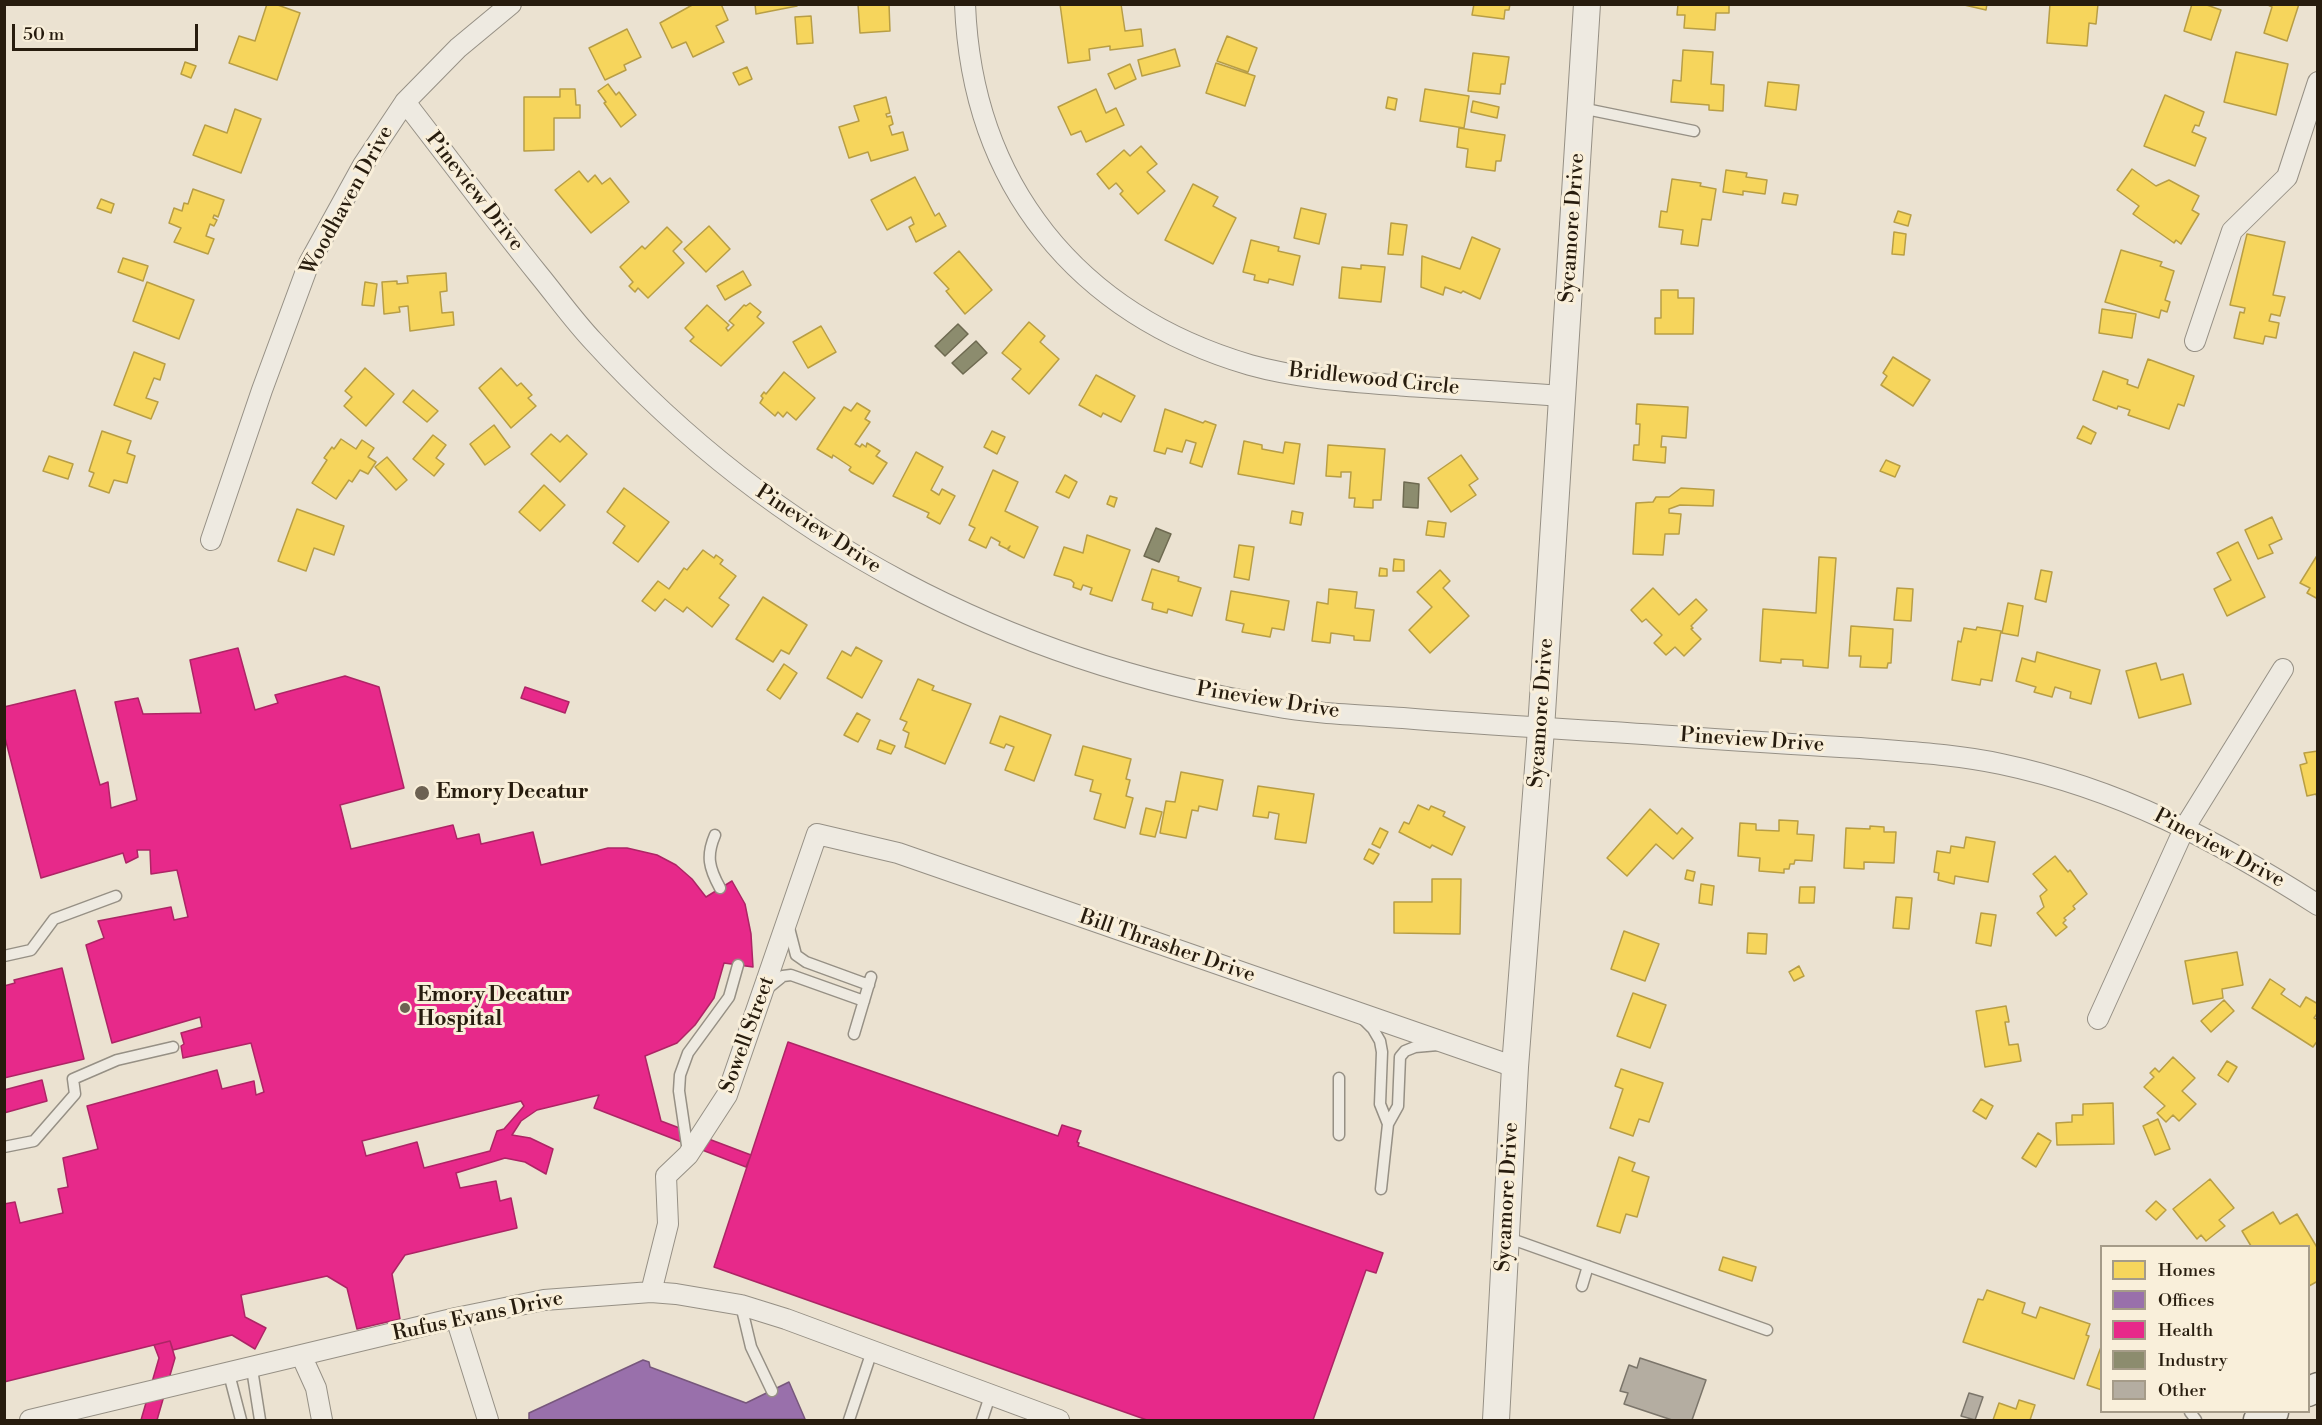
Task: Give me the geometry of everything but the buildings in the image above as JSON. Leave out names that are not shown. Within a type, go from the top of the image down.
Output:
[{"type":"main road","points":[[2258,1420],[2272,1413]]},
{"type":"street","name":"Woodhaven Drive","points":[[211,540],[262,390],[309,263],[363,165],[405,102],[458,48],[511,4]]},
{"type":"street","name":"Bridlewood Circle","points":[[965,4],[967,41],[977,96],[991,142],[1014,186],[1040,227],[1065,258],[1114,299],[1151,324],[1208,350],[1251,365],[1297,374],[1355,382],[1561,396]]},
{"type":"street","name":"Sycamore Drive","points":[[1496,1420],[1515,1067],[1541,729],[1587,4]]},
{"type":"street","points":[[2195,341],[2232,231],[2287,177],[2318,82]]},
{"type":"street","name":"Pineview Drive","points":[[405,102],[592,340],[678,426],[751,487],[848,553],[934,600],[1031,642],[1117,672],[1277,707],[1541,729],[1877,750],[1997,763],[2052,777],[2124,800],[2185,827],[2258,867],[2318,905]]},
{"type":"street","points":[[2098,1019],[2185,827],[2283,669]]},
{"type":"street","name":"Bill Thrasher Drive","points":[[817,834],[898,853],[1515,1067]]},
{"type":"street","name":"Sowell Street","points":[[651,1292],[668,1224],[666,1176],[688,1155],[728,1095],[817,834]]},
{"type":"street","name":"Rufus Evans Drive","points":[[30,1420],[252,1369],[456,1318],[544,1300],[651,1292],[741,1305],[786,1319],[1059,1420]]},
{"type":"street","points":[[456,1318],[488,1420]]},
{"type":"street","points":[[302,1357],[316,1388],[322,1420]]},
{"type":"lane","points":[[1581,108],[1694,132]]},
{"type":"lane","points":[[715,835],[708,851],[712,875],[720,888]]},
{"type":"lane","points":[[4,956],[31,950],[54,919],[116,896]]},
{"type":"lane","points":[[788,922],[796,955],[806,962],[870,981],[854,1034]]},
{"type":"lane","points":[[688,1155],[679,1091],[680,1075],[688,1053],[729,996],[738,966]]},
{"type":"lane","points":[[763,994],[774,982],[783,976],[791,975],[864,1001]]},
{"type":"lane","points":[[1356,1012],[1373,1029],[1380,1041],[1382,1052],[1380,1104],[1388,1124]]},
{"type":"lane","points":[[1381,1190],[1388,1124],[1398,1107],[1400,1057],[1405,1051],[1414,1047],[1451,1045]]},
{"type":"lane","points":[[4,1147],[34,1141],[75,1094],[74,1078],[117,1060],[173,1047]]},
{"type":"lane","points":[[1339,1078],[1339,1135]]},
{"type":"lane","points":[[1505,1237],[1767,1330]]},
{"type":"lane","points":[[1582,1286],[1588,1266]]},
{"type":"lane","points":[[741,1305],[751,1347],[772,1390]]},
{"type":"lane","points":[[849,1420],[872,1351]]},
{"type":"lane","points":[[252,1369],[260,1420]]},
{"type":"lane","points":[[229,1374],[241,1420]]},
{"type":"lane","points":[[982,1420],[990,1396]]},
{"type":"place","name":"Emory Decatur","points":[[422,793]]},
{"type":"place","name":"Emory Decatur Hospital","points":[[405,1008]]}]
